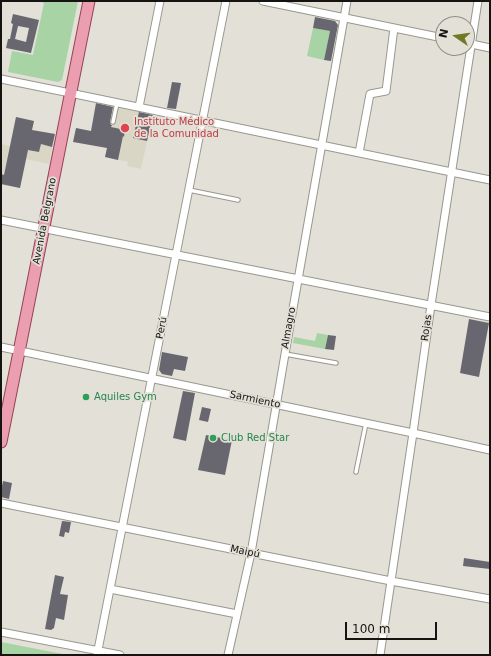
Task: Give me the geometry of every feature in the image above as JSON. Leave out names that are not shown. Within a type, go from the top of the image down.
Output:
[{"type":"main road","name":"Avenida Belgrano","points":[[1,442],[89,1]]},
{"type":"street","points":[[139,107],[160,1]]},
{"type":"street","name":"Perú","points":[[98,653],[226,1]]},
{"type":"street","points":[[263,1],[435,36]]},
{"type":"street","name":"Almagro","points":[[228,655],[251,553],[347,1]]},
{"type":"street","name":"Rojas","points":[[475,16],[478,1]]},
{"type":"street","points":[[359,153],[370,94],[386,91],[394,28]]},
{"type":"street","points":[[475,45],[490,48]]},
{"type":"street","name":"Rojas","points":[[380,655],[413,433],[430,305],[452,172],[467,56]]},
{"type":"street","points":[[1,79],[490,180]]},
{"type":"street","points":[[1,220],[490,317]]},
{"type":"street","name":"Sarmiento","points":[[1,347],[490,450]]},
{"type":"street","name":"Maipú","points":[[1,503],[391,581],[490,599]]},
{"type":"street","points":[[110,589],[237,614]]},
{"type":"street","points":[[1,632],[98,653],[120,655]]},
{"type":"lane","points":[[113,122],[117,103]]},
{"type":"lane","points":[[189,190],[238,200]]},
{"type":"lane","points":[[285,354],[336,363]]},
{"type":"lane","points":[[356,472],[366,423]]},
{"type":"shaded area","name":"Instituto Médico de la Comunidad","points":[[105,105],[153,115],[141,169],[127,166],[128,162],[105,157],[107,148],[97,146]]},
{"type":"shaded area","points":[[16,117],[34,121],[32,130],[55,134],[49,164],[26,159],[20,188],[2,185],[1,190],[1,144],[10,146]]},
{"type":"green space","points":[[38,1],[78,1],[62,80],[58,82],[8,72],[12,51],[33,55],[44,3]]},
{"type":"green space","points":[[313,28],[330,31],[324,60],[307,56]]},
{"type":"green space","points":[[317,333],[328,335],[325,349],[293,343],[294,337],[315,341]]},
{"type":"green space","points":[[1,642],[68,655],[1,655]]},
{"type":"building","points":[[13,14],[39,20],[31,53],[6,48],[8,39],[10,39],[13,24],[11,23]],"holes":[[[18,26],[29,28],[26,42],[15,39]]]},
{"type":"building","points":[[315,17],[335,21],[338,25],[331,61],[324,60],[330,31],[313,28]]},
{"type":"building","points":[[172,82],[181,83],[176,109],[167,108]]},
{"type":"building","points":[[96,103],[113,107],[110,122],[112,125],[111,127],[125,130],[118,160],[105,157],[107,148],[73,142],[76,128],[91,131]]},
{"type":"building","points":[[139,112],[153,115],[147,141],[133,138]]},
{"type":"building","points":[[16,117],[34,121],[32,130],[55,134],[52,147],[41,144],[39,152],[28,150],[20,188],[1,184],[1,174],[4,175]]},
{"type":"building","points":[[469,319],[489,323],[479,377],[460,373]]},
{"type":"building","points":[[328,335],[336,336],[334,350],[325,349]]},
{"type":"building","points":[[162,352],[188,357],[185,371],[174,369],[172,376],[162,374],[159,370]]},
{"type":"building","points":[[183,391],[195,393],[186,441],[173,438]]},
{"type":"building","points":[[202,407],[211,409],[208,422],[199,420]]},
{"type":"building","name":"Club Red Star","points":[[206,435],[232,440],[225,475],[198,470]]},
{"type":"building","points":[[3,481],[12,483],[9,499],[1,497]]},
{"type":"building","points":[[62,521],[71,522],[69,533],[65,532],[64,537],[59,536]]},
{"type":"building","points":[[464,558],[490,562],[490,569],[463,566]]},
{"type":"building","points":[[55,575],[64,577],[60,594],[68,595],[64,620],[56,618],[54,628],[51,630],[45,629]]},
{"type":"place","name":"Instituto Médico de la Comunidad","points":[[125,128]]},
{"type":"place","name":"Aquiles Gym","points":[[86,397]]},
{"type":"place","name":"Club Red Star","points":[[213,438]]}]
